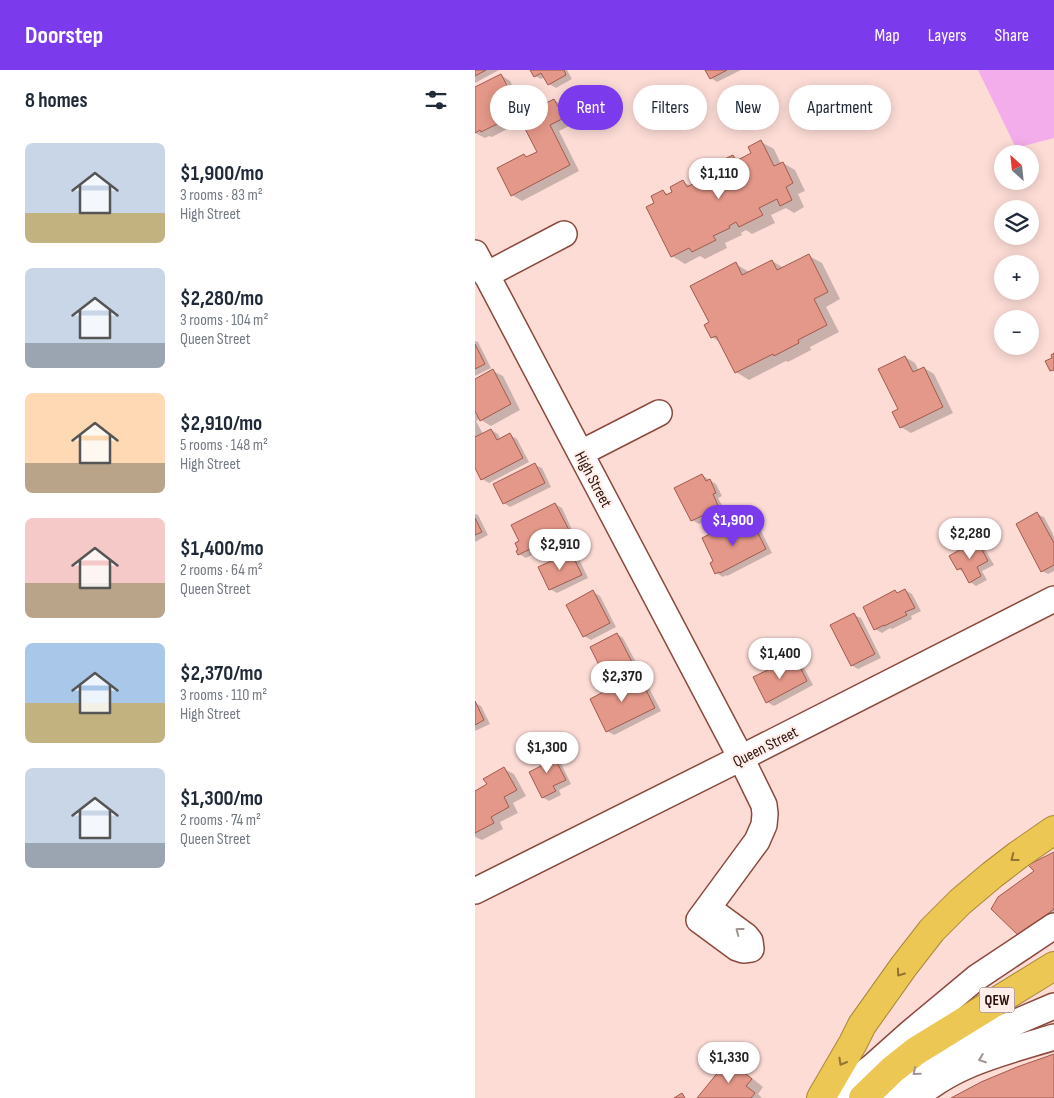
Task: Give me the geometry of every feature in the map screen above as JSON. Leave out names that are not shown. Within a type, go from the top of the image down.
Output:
[{"type":"highway","points":[[821,1098],[862,1025],[904,966],[933,930],[960,902],[992,875],[1018,854],[1054,830]]},
{"type":"highway","name":"QEW","points":[[863,1098],[892,1070],[916,1051],[1054,966]]},
{"type":"street","points":[[481,264],[564,234]]},
{"type":"street","name":"High Street","points":[[481,264],[741,758],[763,805],[765,814],[764,825],[757,842],[704,914]]},
{"type":"street","points":[[581,454],[659,413]]},
{"type":"street","name":"Queen Street","points":[[475,891],[1054,599]]},
{"type":"street","name":"QEW","points":[[833,1098],[976,978],[1054,926]]},
{"type":"street","name":"QEW","points":[[910,1033],[1054,944]]},
{"type":"street","name":"QEW","points":[[941,1035],[966,1023],[1022,1003],[1054,987]]},
{"type":"street","name":"QEW","points":[[888,1098],[927,1064],[953,1049],[1054,1006]]},
{"type":"street","name":"QEW","points":[[974,1041],[1003,1032],[1054,1021]]},
{"type":"street","points":[[915,1098],[941,1078],[965,1066],[1054,1038]]},
{"type":"shaded area","points":[[978,70],[1054,70],[1054,138],[1027,145],[1015,145]]},
{"type":"building","points":[[475,70],[486,70],[475,76]]},
{"type":"building","points":[[530,70],[564,70],[566,75],[548,85],[541,73],[534,77]]},
{"type":"building","points":[[705,70],[727,70],[710,79]]},
{"type":"building","points":[[501,74],[507,85],[490,85],[490,128],[475,133],[475,87]]},
{"type":"building","points":[[554,99],[558,107],[558,121],[550,125],[570,165],[511,196],[497,168],[524,154],[526,157],[537,152],[526,130],[548,130],[548,102]]},
{"type":"building","points":[[761,140],[774,166],[783,162],[793,183],[786,187],[792,200],[780,206],[777,199],[759,208],[763,215],[739,227],[736,222],[729,226],[730,228],[713,236],[716,240],[692,252],[689,248],[671,257],[646,207],[654,203],[651,196],[663,190],[666,195],[672,192],[670,187],[683,180],[687,187],[712,174],[708,167],[733,155],[736,161],[751,153],[748,147]]},
{"type":"building","points":[[809,254],[828,292],[814,299],[827,325],[798,340],[799,343],[735,373],[716,336],[711,338],[704,325],[709,322],[690,286],[736,262],[742,275],[772,260],[777,270]]},
{"type":"building","points":[[475,344],[485,364],[475,369]]},
{"type":"building","points":[[1054,353],[1054,370],[1050,371],[1045,361],[1052,358],[1051,355]]},
{"type":"building","points":[[905,356],[913,372],[924,367],[943,407],[900,428],[892,412],[898,409],[878,369]]},
{"type":"building","points":[[493,369],[511,404],[480,421],[475,411],[475,379]]},
{"type":"building","points":[[491,429],[497,440],[510,433],[523,458],[481,480],[475,468],[475,437]]},
{"type":"building","points":[[535,463],[545,483],[503,504],[493,484]]},
{"type":"building","points":[[702,474],[706,481],[710,479],[716,493],[713,494],[719,508],[691,521],[674,488]]},
{"type":"building","points":[[555,503],[569,530],[518,555],[515,543],[519,541],[511,525]]},
{"type":"building","points":[[1037,512],[1054,543],[1054,565],[1041,572],[1016,524]]},
{"type":"building","points":[[475,518],[482,532],[475,535]]},
{"type":"building","points":[[753,523],[766,549],[715,574],[710,563],[713,561],[702,538],[727,525],[732,534]]},
{"type":"building","points":[[977,540],[988,561],[977,567],[981,576],[969,583],[961,568],[957,570],[949,556]]},
{"type":"building","points":[[571,552],[582,575],[549,590],[538,567]]},
{"type":"building","points":[[905,589],[915,608],[905,612],[907,615],[874,630],[863,607],[895,590],[897,593]]},
{"type":"building","points":[[593,590],[610,623],[583,637],[566,605]]},
{"type":"building","points":[[854,613],[875,654],[851,666],[830,625]]},
{"type":"building","points":[[617,633],[632,662],[605,677],[590,647]]},
{"type":"building","points":[[795,657],[807,681],[766,703],[753,677]]},
{"type":"building","points":[[638,674],[655,708],[606,732],[590,699]]},
{"type":"building","points":[[475,701],[484,720],[475,725]]},
{"type":"building","points":[[549,747],[566,780],[553,786],[556,791],[542,798],[529,772],[545,764],[540,752]]},
{"type":"building","points":[[504,767],[517,790],[504,797],[509,807],[491,817],[494,823],[475,833],[475,791],[487,784],[483,779]]},
{"type":"building","points":[[1054,852],[1054,909],[1019,936],[991,909],[998,897],[1034,871],[1028,865]]},
{"type":"building","points":[[1054,1054],[1054,1098],[951,1098],[981,1082]]},
{"type":"building","points":[[728,1060],[752,1079],[746,1086],[755,1093],[751,1098],[697,1098]]},
{"type":"building","points":[[682,1093],[685,1098],[674,1098]]}]
